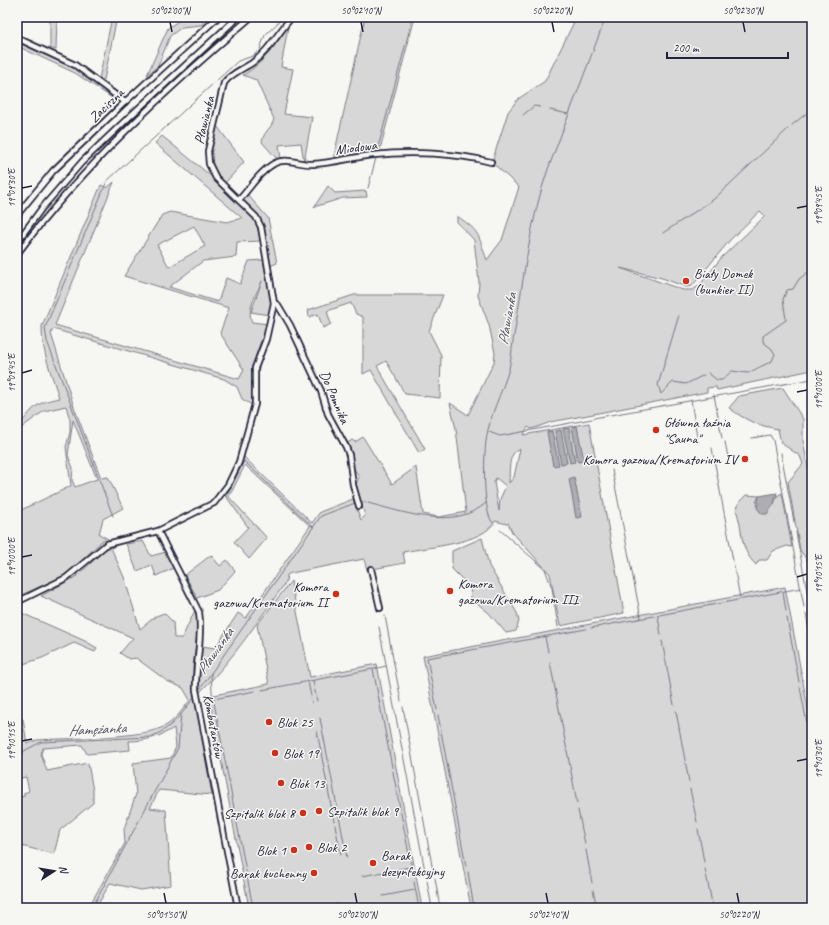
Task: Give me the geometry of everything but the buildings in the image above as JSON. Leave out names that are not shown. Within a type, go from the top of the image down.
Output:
[{"type":"street","name":"Zaciszna","points":[[17,215],[53,171],[125,102],[218,17]]},
{"type":"street","points":[[17,242],[42,208],[82,162],[238,17]]},
{"type":"street","points":[[17,254],[48,213],[88,168],[125,130],[251,17]]},
{"type":"street","name":"Pławianka","points":[[17,602],[66,578],[107,544],[158,531],[214,503],[228,485],[239,462],[255,404],[255,368],[266,339],[274,303],[261,227],[256,217],[216,178],[207,158],[224,83],[228,78],[253,62],[268,49],[291,18]]},
{"type":"street","points":[[17,38],[75,65],[125,102]]},
{"type":"street","name":"Miodowa","points":[[240,200],[263,172],[275,163],[282,160],[313,164],[374,155],[394,154],[448,155],[472,157],[491,162]]},
{"type":"street","name":"Do Pomnika","points":[[274,303],[278,305],[290,325],[321,391],[328,414],[346,447],[359,506]]},
{"type":"street","name":"Kombatantów","points":[[158,531],[199,612],[200,624],[196,690],[238,908]]},
{"type":"street","points":[[371,569],[380,608]]},
{"type":"shaded area","points":[[50,17],[57,17],[56,50],[50,48]]},
{"type":"shaded area","points":[[112,17],[117,17],[104,80],[99,79]]},
{"type":"shaded area","points":[[184,17],[208,18],[201,25],[182,27],[170,36],[158,66],[147,75],[168,28]]},
{"type":"shaded area","points":[[365,17],[415,17],[379,153],[333,160]]},
{"type":"shaded area","points":[[511,17],[812,17],[812,370],[717,390],[716,387],[707,388],[707,392],[550,422],[531,429],[528,427],[523,435],[589,423],[624,613],[560,626],[550,574],[512,532],[508,523],[495,521],[489,529],[467,540],[403,552],[405,563],[367,570],[364,559],[287,575],[286,582],[245,639],[224,667],[200,692],[197,688],[202,646],[215,648],[238,613],[246,618],[310,526],[245,465],[229,497],[267,538],[249,559],[234,542],[248,527],[225,495],[244,457],[312,523],[320,512],[353,499],[361,520],[365,516],[356,484],[359,477],[352,465],[346,444],[352,440],[355,442],[363,437],[392,484],[416,467],[423,514],[439,517],[466,512],[456,429],[450,403],[468,415],[494,362],[495,353],[489,325],[478,296],[479,282],[474,240],[457,222],[457,216],[471,226],[478,235],[487,260],[502,240],[519,187],[496,166],[491,165],[508,112],[518,99],[545,81],[574,22]],"holes":[[[760,211],[765,216],[722,257],[699,286],[692,290],[683,290],[620,268],[662,278],[686,287],[692,286],[730,240]],[[520,449],[514,477],[509,483],[510,463],[513,454]],[[496,478],[506,486],[500,499],[499,511],[494,482]]]},
{"type":"shaded area","points":[[288,27],[281,67],[293,69],[284,114],[312,117],[304,162],[301,143],[279,145],[281,159],[276,158],[262,142],[264,135],[274,119],[256,80],[243,75],[263,60]]},
{"type":"shaded area","points":[[17,41],[74,66],[114,96],[112,98],[75,73],[17,46]]},
{"type":"shaded area","points":[[217,126],[244,162],[225,183],[215,168],[211,156]]},
{"type":"shaded area","points":[[162,136],[211,176],[255,219],[261,241],[237,242],[236,257],[203,261],[169,287],[218,302],[226,278],[240,284],[249,261],[263,260],[272,300],[269,315],[251,312],[262,281],[250,312],[252,322],[268,324],[254,361],[252,378],[254,397],[252,405],[242,399],[237,387],[224,379],[53,329],[51,334],[74,407],[101,478],[108,477],[123,508],[103,519],[99,534],[110,540],[63,577],[17,600],[17,512],[71,486],[66,447],[70,432],[70,420],[66,406],[44,411],[17,431],[17,426],[39,405],[59,398],[45,353],[42,326],[101,185],[107,188],[114,182],[55,325],[239,379],[244,370],[220,333],[229,308],[124,276],[162,215],[170,212],[227,222],[242,218],[155,143]],"holes":[[[194,226],[205,246],[169,267],[157,245]],[[73,420],[97,479],[75,487],[72,480],[73,468],[68,455]]]},
{"type":"shaded area","points":[[328,186],[335,193],[366,191],[367,197],[343,198],[314,207]]},
{"type":"shaded area","points":[[247,194],[268,218],[277,263],[270,266],[263,224],[242,200]]},
{"type":"shaded area","points":[[354,295],[443,295],[429,331],[441,355],[440,398],[405,394],[386,361],[377,366],[425,449],[419,453],[371,370],[363,374],[363,317],[356,314],[351,303],[327,311],[331,324],[323,328],[318,314],[309,317],[308,310]]},
{"type":"shaded area","points":[[783,388],[803,419],[803,441],[809,472],[812,472],[812,570],[809,568],[807,560],[800,550],[788,482],[803,464],[800,456],[781,443],[778,429],[752,422],[729,408],[739,396]]},
{"type":"shaded area","points":[[577,426],[584,461],[578,462],[572,427]]},
{"type":"shaded area","points":[[569,428],[575,462],[570,463],[563,429]]},
{"type":"shaded area","points":[[561,430],[567,463],[561,464],[555,431]]},
{"type":"shaded area","points":[[552,431],[559,465],[553,466],[547,432]]},
{"type":"shaded area","points":[[574,477],[582,517],[576,518],[569,479]]},
{"type":"shaded area","points":[[777,493],[774,504],[767,514],[762,514],[757,508],[759,496]]},
{"type":"shaded area","points":[[782,493],[792,547],[787,546],[773,551],[767,560],[759,560],[756,565],[746,552],[736,510],[740,501],[746,495],[759,496],[756,502],[774,504],[777,496]]},
{"type":"shaded area","points":[[482,538],[489,566],[517,613],[519,621],[516,631],[506,633],[489,613],[471,598],[470,587],[452,569],[452,551]]},
{"type":"shaded area","points":[[143,541],[151,556],[166,552],[174,568],[156,576],[152,565],[137,571],[126,544]]},
{"type":"shaded area","points":[[113,547],[112,550],[124,577],[140,629],[156,616],[164,613],[173,622],[174,638],[182,638],[195,610],[198,621],[193,667],[193,688],[212,795],[159,790],[150,808],[166,810],[171,885],[141,890],[110,883],[96,908],[88,908],[125,843],[124,829],[136,794],[133,763],[171,758],[176,747],[174,728],[153,738],[129,741],[130,750],[87,754],[82,745],[43,748],[41,754],[47,771],[88,763],[93,791],[93,803],[60,830],[54,854],[17,845],[17,798],[24,796],[24,793],[29,791],[26,777],[17,779],[17,721],[23,719],[27,744],[37,740],[142,733],[157,730],[167,725],[177,716],[190,700],[183,688],[167,681],[136,658],[129,659],[120,653],[133,638],[41,596],[77,576],[106,549]]},
{"type":"shaded area","points":[[211,555],[220,566],[227,560],[235,571],[218,590],[197,598],[185,575]]},
{"type":"shaded area","points":[[291,581],[310,677],[377,664],[422,908],[249,908],[209,696],[269,684],[257,625]]},
{"type":"shaded area","points":[[785,587],[812,730],[812,908],[471,908],[423,656]]},
{"type":"shaded area","points":[[17,611],[85,641],[97,648],[95,652],[74,643],[42,658],[17,666]]},
{"type":"waterway","points":[[260,49],[265,35],[284,17]]},
{"type":"waterway","points":[[377,151],[413,17]]},
{"type":"waterway","points":[[528,17],[573,21],[574,17]]},
{"type":"waterway","name":"Pławianka","points":[[494,524],[490,519],[487,510],[484,472],[486,441],[493,414],[509,369],[532,229],[548,169],[606,17]]},
{"type":"waterway","points":[[113,516],[47,341],[45,328],[107,181],[238,61],[253,56],[257,52]]},
{"type":"waterway","points":[[523,115],[534,106],[540,107]]},
{"type":"waterway","points":[[792,125],[812,109]]},
{"type":"waterway","points":[[550,110],[568,114]]},
{"type":"waterway","points":[[663,233],[714,199],[788,129]]},
{"type":"waterway","points":[[368,188],[376,158]]},
{"type":"waterway","points":[[708,373],[717,380],[722,380],[732,371],[748,373],[772,361],[775,354],[771,348],[763,342],[763,336],[786,320],[783,299],[787,290],[793,289],[799,279],[812,269]]},
{"type":"waterway","points":[[679,315],[658,385],[661,394],[673,382],[686,384],[704,375]]},
{"type":"waterway","points":[[594,418],[812,379]]},
{"type":"waterway","points":[[714,395],[722,438]]},
{"type":"waterway","points":[[691,400],[698,443]]},
{"type":"waterway","points":[[489,432],[500,436],[592,419]]},
{"type":"waterway","points":[[752,438],[770,435],[773,440],[804,607]]},
{"type":"waterway","points":[[725,442],[728,457]]},
{"type":"waterway","points":[[712,448],[740,598]]},
{"type":"waterway","points":[[781,453],[794,522]]},
{"type":"waterway","points":[[226,497],[244,461],[313,527]]},
{"type":"waterway","points":[[612,470],[641,618]]},
{"type":"waterway","name":"Pławianka","points":[[360,502],[410,514],[443,518],[473,512],[486,503]]},
{"type":"waterway","name":"Pławianka","points":[[200,689],[321,516],[355,503]]},
{"type":"waterway","points":[[500,530],[545,569],[552,588],[558,627]]},
{"type":"waterway","points":[[796,532],[812,618]]},
{"type":"waterway","points":[[17,597],[63,576],[76,566],[105,538]]},
{"type":"waterway","points":[[807,587],[812,586]]},
{"type":"waterway","points":[[591,628],[801,588]]},
{"type":"waterway","points":[[783,592],[786,611]]},
{"type":"waterway","points":[[806,614],[812,647]]},
{"type":"waterway","points":[[385,616],[401,701]]},
{"type":"waterway","points":[[658,616],[661,635]]},
{"type":"waterway","points":[[787,618],[799,682]]},
{"type":"waterway","points":[[379,627],[425,871]]},
{"type":"waterway","points":[[437,710],[427,658],[586,629]]},
{"type":"waterway","points":[[545,637],[548,652]]},
{"type":"waterway","points":[[662,641],[674,705]]},
{"type":"waterway","points":[[550,662],[577,803]]},
{"type":"waterway","points":[[374,669],[386,666]]},
{"type":"waterway","points":[[262,690],[373,669],[413,875]]},
{"type":"waterway","points":[[211,673],[212,692],[253,908]]},
{"type":"waterway","points":[[313,681],[317,701]]},
{"type":"waterway","points":[[308,682],[311,696]]},
{"type":"waterway","points":[[800,687],[812,750]]},
{"type":"waterway","points":[[214,699],[255,691]]},
{"type":"waterway","name":"Hamężanka","points":[[17,760],[24,751],[41,742],[150,737],[169,726],[193,699]]},
{"type":"waterway","points":[[311,699],[312,703]]},
{"type":"waterway","points":[[403,707],[433,871]]},
{"type":"waterway","points":[[676,711],[689,782]]},
{"type":"waterway","points":[[92,908],[178,748],[181,714]]},
{"type":"waterway","points":[[438,715],[466,866]]},
{"type":"waterway","points":[[320,718],[347,858]]},
{"type":"waterway","points":[[317,731],[334,821]]},
{"type":"waterway","points":[[690,789],[697,822]]},
{"type":"waterway","points":[[578,810],[585,844]]},
{"type":"waterway","points":[[335,825],[341,855]]},
{"type":"waterway","points":[[698,829],[704,862]]},
{"type":"waterway","points":[[586,850],[592,883]]},
{"type":"waterway","points":[[362,876],[410,867]]},
{"type":"waterway","points":[[705,869],[713,908]]},
{"type":"waterway","points":[[468,872],[474,908]]},
{"type":"waterway","points":[[435,878],[440,908]]},
{"type":"waterway","points":[[427,881],[432,908]]},
{"type":"waterway","points":[[414,882],[419,908]]},
{"type":"waterway","points":[[383,896],[415,890]]},
{"type":"waterway","points":[[593,890],[597,908]]},
{"type":"waterway","points":[[318,908],[338,904]]},
{"type":"place","name":"Biały Domek (bunkier II)","points":[[686,281]]},
{"type":"place","name":"Główna łaźnia \"Sauna\"","points":[[656,430]]},
{"type":"place","name":"Komora gazowa/Krematorium IV","points":[[745,459]]},
{"type":"place","name":"Komora gazowa/Krematorium III","points":[[450,591]]},
{"type":"place","name":"Komora gazowa/Krematorium II","points":[[336,594]]},
{"type":"place","name":"Blok 25","points":[[269,722]]},
{"type":"place","name":"Blok 19","points":[[275,753]]},
{"type":"place","name":"Blok 13","points":[[281,783]]},
{"type":"place","name":"Szpitalik blok 9","points":[[319,811]]},
{"type":"place","name":"Szpitalik blok 8","points":[[303,813]]},
{"type":"place","name":"Blok 2","points":[[309,847]]},
{"type":"place","name":"Blok 1","points":[[294,850]]},
{"type":"place","name":"Barak dezynfekcyjny","points":[[373,863]]},
{"type":"place","name":"Barak kuchenny","points":[[314,873]]}]
